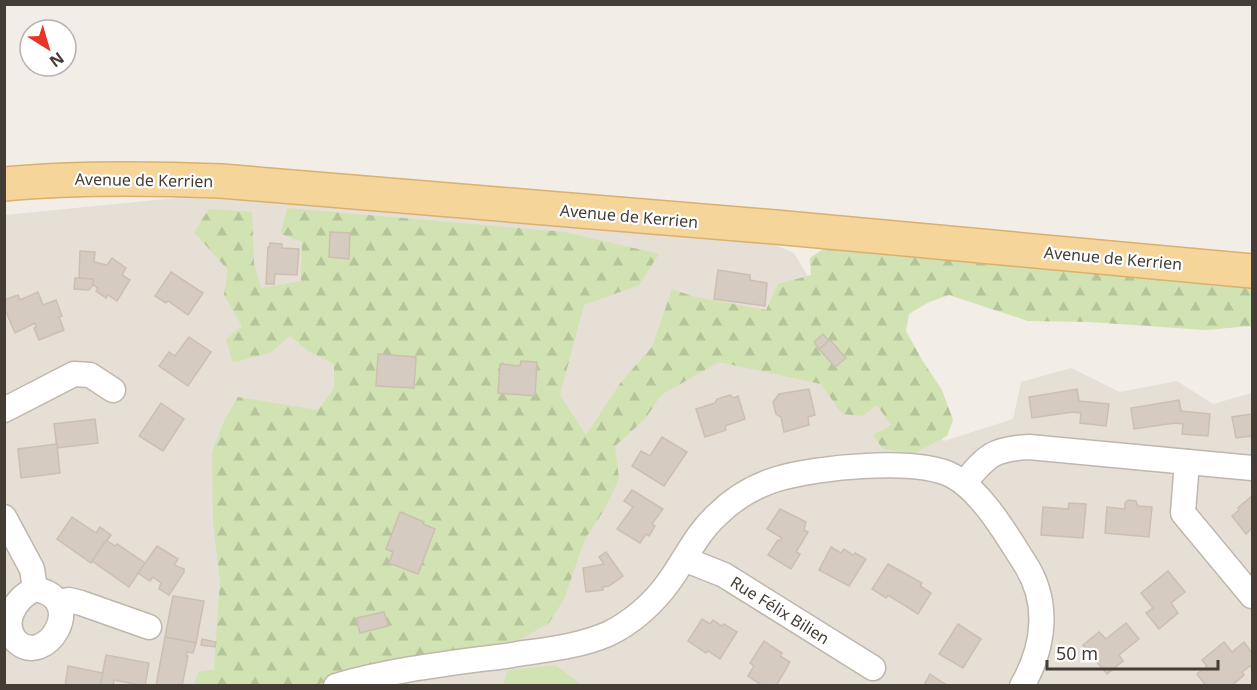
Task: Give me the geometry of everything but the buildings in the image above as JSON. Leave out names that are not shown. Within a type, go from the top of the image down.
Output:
[{"type":"main road","name":"Avenue de Kerrien","points":[[4,184],[54,180],[151,178],[221,181],[775,227],[1252,271]]},
{"type":"street","points":[[4,410],[74,374],[90,375],[113,390]]},
{"type":"street","points":[[964,483],[989,456],[1012,448],[1029,447],[1252,468]]},
{"type":"street","points":[[1187,462],[1183,513],[1252,596]]},
{"type":"street","points":[[336,686],[373,676],[558,648],[607,634],[625,624],[655,599],[668,584],[698,536],[715,516],[745,494],[776,480],[819,471],[892,466],[936,470],[964,483],[988,509],[1035,581],[1042,618],[1041,632],[1033,664],[1022,686]]},
{"type":"street","points":[[4,517],[32,569],[35,589]]},
{"type":"street","name":"Rue Félix Bilien","points":[[684,559],[724,575],[873,668]]},
{"type":"street","points":[[35,589],[46,591],[59,602],[62,612],[60,621],[48,641],[29,657],[11,634],[9,623],[10,612],[17,601],[35,589]]},
{"type":"street","points":[[59,602],[69,600],[81,603],[149,627]]},
{"type":"shaded area","points":[[196,196],[768,242],[794,253],[807,275],[852,334],[944,441],[1013,419],[1021,382],[1071,368],[1120,392],[1177,381],[1213,404],[1252,393],[1252,685],[5,686],[5,215]]},
{"type":"green space","points":[[287,208],[565,232],[659,254],[639,285],[584,305],[560,395],[586,435],[621,382],[652,347],[672,289],[695,297],[766,310],[778,284],[811,275],[810,258],[829,245],[1252,284],[1252,326],[1205,330],[1089,322],[1028,321],[949,295],[929,302],[909,314],[906,331],[942,390],[953,420],[947,436],[915,453],[883,449],[873,435],[891,425],[877,405],[862,416],[842,414],[821,384],[719,362],[661,395],[645,419],[615,446],[619,479],[604,510],[585,539],[564,599],[549,623],[521,639],[377,666],[316,685],[194,686],[198,672],[214,670],[220,580],[213,523],[212,452],[225,419],[238,397],[318,410],[334,388],[334,364],[308,351],[290,336],[271,352],[233,363],[226,339],[242,326],[224,295],[228,270],[194,232],[209,209],[252,212],[254,264],[261,288],[301,281],[302,242],[281,234]]},
{"type":"green space","points":[[555,665],[582,685],[503,685],[508,670]]}]
